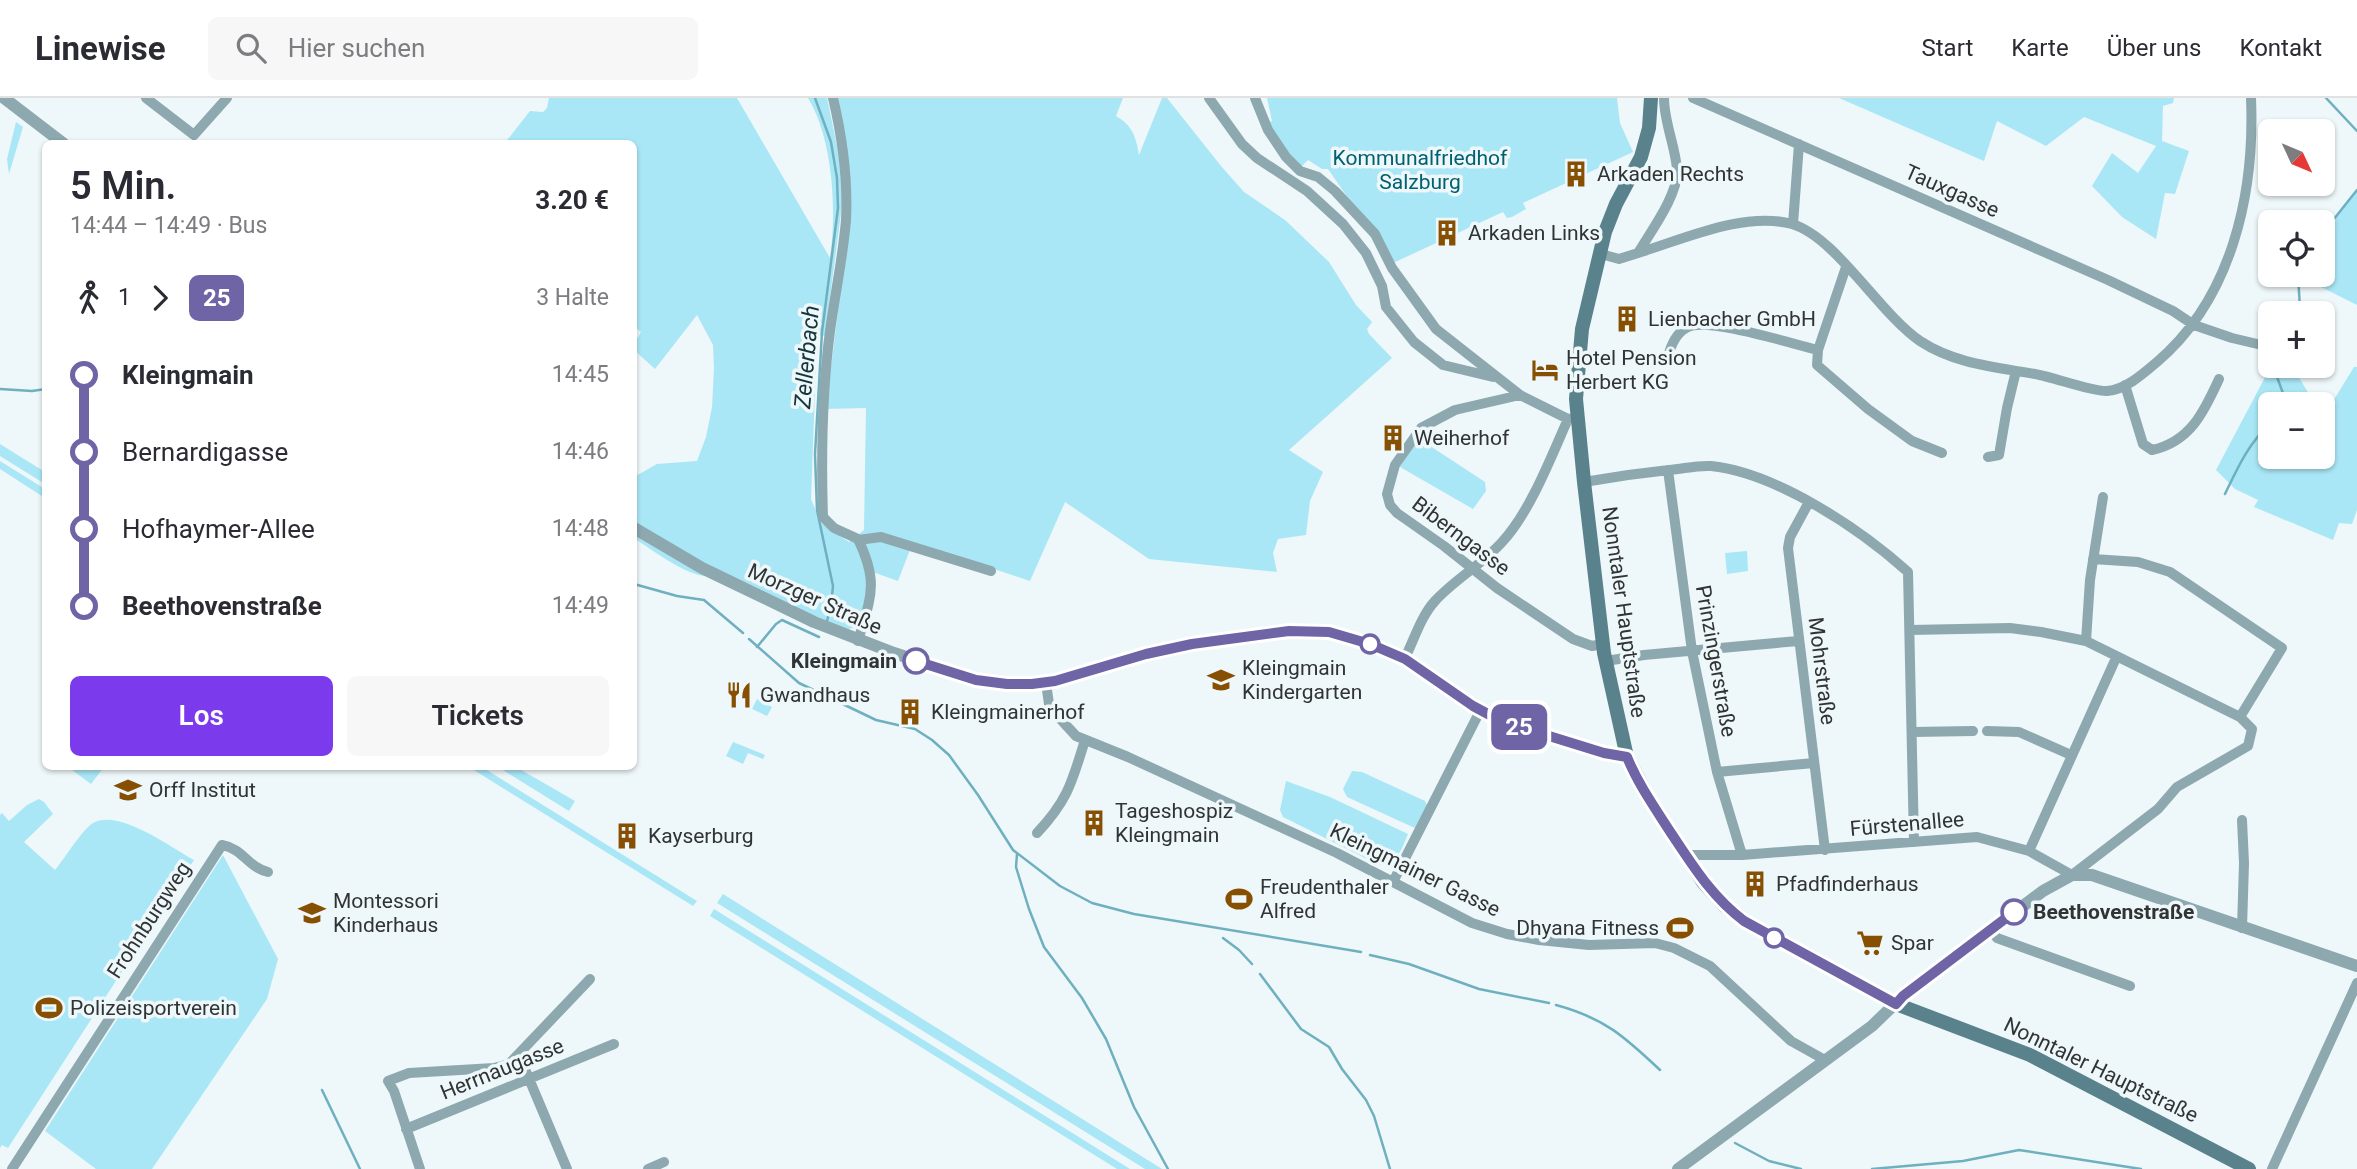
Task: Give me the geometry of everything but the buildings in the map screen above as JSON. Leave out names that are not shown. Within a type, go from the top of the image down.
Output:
[{"type":"main road","name":"Nonntaler Hauptstraße","points":[[1651,98],[1649,128],[1641,157],[1616,204],[1605,232],[1580,348],[1573,419],[1584,482],[1606,662],[1627,757],[1647,796],[1703,882],[1744,921],[1896,1004],[2030,1055],[2249,1169]]},
{"type":"street","points":[[146,98],[194,135],[226,98]]},
{"type":"street","points":[[833,98],[844,166],[846,216],[824,391],[821,451],[823,517],[834,528],[858,540],[881,537],[991,571]]},
{"type":"street","points":[[1209,98],[1249,151],[1307,191],[1343,224],[1366,253],[1382,286],[1386,307],[1414,342],[1443,365],[1496,378]]},
{"type":"street","points":[[1255,98],[1268,130],[1289,161],[1300,171],[1318,177],[1335,191],[1375,234],[1392,268],[1429,321],[1520,395],[1573,419],[1511,531],[1474,569],[1434,602],[1405,659]]},
{"type":"street","points":[[1638,253],[1676,182],[1676,162],[1664,98]]},
{"type":"street","name":"Tauxgasse","points":[[1693,98],[2108,280],[2173,311],[2194,325],[2258,344]]},
{"type":"street","points":[[1601,254],[1619,259],[1745,221],[1793,224],[1822,243],[1897,322],[1941,354],[1968,363],[2055,378],[2104,392],[2125,385],[2163,357],[2194,325],[2212,297],[2237,230],[2245,194],[2251,98]]},
{"type":"street","points":[[7,99],[59,140]]},
{"type":"street","points":[[1793,224],[1799,144]]},
{"type":"street","points":[[1846,267],[1818,350],[1817,365],[1867,409],[1912,441],[1942,453]]},
{"type":"street","points":[[1669,353],[1672,342],[1686,328],[1710,324],[1818,350]]},
{"type":"street","points":[[1988,457],[1999,455],[2016,371]]},
{"type":"street","points":[[2125,385],[2143,444],[2152,450],[2172,444],[2187,434],[2207,406],[2219,379]]},
{"type":"street","name":"Biberngasse","points":[[1520,395],[1455,410],[1430,422],[1400,455],[1387,494],[1396,513],[1497,587],[1573,639],[1592,646],[1603,645]]},
{"type":"street","points":[[1584,482],[1633,473],[1705,466],[1734,471],[1777,486],[1809,502],[1863,535],[1908,572],[1914,842]]},
{"type":"street","name":"Prinzingerstraße","points":[[1668,470],[1692,651],[1717,772],[1742,855]]},
{"type":"street","points":[[2086,641],[2092,559],[2103,497]]},
{"type":"street","name":"Mohrstraße","points":[[1809,502],[1790,537],[1788,548],[1825,850]]},
{"type":"street","name":"Morzger Straße","points":[[637,530],[711,573],[797,615],[858,641],[976,680],[1007,684],[1046,683],[1161,650],[1289,631],[1336,633],[1405,659],[1480,710],[1525,730],[1627,757]]},
{"type":"street","points":[[858,540],[872,584],[858,641]]},
{"type":"street","points":[[2092,559],[2138,562],[2170,572],[2283,648],[2240,717]]},
{"type":"street","points":[[1678,1169],[1885,1016],[1903,996],[1990,930],[2043,891],[2072,875],[2158,809],[2177,787],[2248,746],[2252,729],[2240,717],[2086,641],[2010,628],[1910,630]]},
{"type":"street","points":[[1606,662],[1644,654],[1798,641]]},
{"type":"street","points":[[2029,852],[2116,658]]},
{"type":"street","name":"Kleingmainer Gasse","points":[[1046,683],[1049,704],[1076,736],[1337,853],[1472,923],[1507,934],[1589,945],[1655,943],[1674,948],[1710,966],[1791,1041],[1825,1060]]},
{"type":"street","points":[[1393,882],[1480,710]]},
{"type":"street","points":[[1913,732],[1973,731]]},
{"type":"street","points":[[1987,731],[2020,732],[2071,755]]},
{"type":"street","points":[[1037,833],[1062,804],[1070,788],[1085,740]]},
{"type":"street","points":[[1717,772],[1814,763]]},
{"type":"street","points":[[2242,820],[2242,928]]},
{"type":"street","name":"Fürstenallee","points":[[1686,855],[1825,850],[1976,837],[2029,852],[2072,875],[2092,875],[2357,966]]},
{"type":"street","name":"Frohnburgweg","points":[[12,1169],[222,845],[233,847],[258,870],[268,872]]},
{"type":"street","points":[[1990,930],[1997,938],[2130,986]]},
{"type":"street","points":[[421,1169],[394,1091],[388,1081],[425,1070],[494,1068],[509,1064],[590,979]]},
{"type":"street","points":[[2272,1169],[2357,983]]},
{"type":"street","name":"Herrnaugasse","points":[[406,1129],[614,1044]]},
{"type":"street","points":[[519,1055],[567,1169]]},
{"type":"street","points":[[648,1169],[664,1162]]},
{"type":"green space","points":[[549,98],[737,98],[830,258],[833,198],[828,154],[808,98],[827,98],[840,160],[843,198],[825,336],[817,335],[811,499],[821,523],[849,542],[864,530],[866,408],[826,409],[850,211],[837,98],[1123,98],[1116,116],[1133,132],[1139,155],[1162,98],[1167,98],[1244,192],[1285,220],[1329,262],[1356,305],[1372,322],[1367,329],[1369,334],[1392,358],[1289,450],[1323,472],[1310,501],[1306,535],[1278,539],[1273,553],[1277,572],[1149,559],[1065,502],[1030,581],[913,542],[898,581],[867,570],[867,592],[860,619],[857,626],[847,630],[738,580],[637,524],[637,475],[657,464],[697,461],[706,437],[712,407],[713,345],[697,315],[655,369],[637,353],[637,339],[641,332],[637,329],[637,140],[507,140],[530,111],[543,112],[547,108]]},
{"type":"green space","name":"Kommunalfriedhof Salzburg","points":[[1267,98],[1617,98],[1620,123],[1633,152],[1523,203],[1526,209],[1512,217],[1507,218],[1503,212],[1393,263],[1328,169],[1322,169],[1308,160],[1301,167],[1280,144],[1269,122],[1272,121]]},
{"type":"green space","points":[[1839,98],[2174,98],[2173,103],[2163,106],[2162,141],[2189,151],[2175,194],[2165,193],[2156,239],[2122,217],[2092,186],[2112,153],[2138,173],[2156,146],[2084,117],[2046,146],[1997,121],[1984,161]]},
{"type":"green space","points":[[16,122],[23,127],[9,174],[7,159]]},
{"type":"green space","points":[[2357,190],[2357,305],[2321,287],[2335,287],[2335,220]]},
{"type":"green space","points":[[2354,367],[2357,367],[2357,510],[2352,524],[2339,523],[2333,540],[2254,507],[2258,500],[2235,489],[2216,470],[2265,378],[2299,378],[2308,392],[2258,392],[2258,469],[2335,469],[2335,398]]},
{"type":"green space","points":[[1418,438],[1485,482],[1486,491],[1473,509],[1400,467]]},
{"type":"green space","points":[[0,444],[42,470],[42,482],[0,456]]},
{"type":"green space","points":[[0,461],[42,487],[42,496],[0,469]]},
{"type":"green space","points":[[637,536],[705,576],[668,561],[637,540]]},
{"type":"green space","points":[[1747,551],[1748,571],[1727,574],[1725,553]]},
{"type":"green space","points":[[757,699],[772,707],[767,716],[752,709]]},
{"type":"green space","points":[[733,742],[765,755],[763,759],[748,753],[743,764],[726,756]]},
{"type":"green space","points":[[72,770],[102,770],[91,784]]},
{"type":"green space","points":[[474,770],[487,770],[697,901],[693,906]]},
{"type":"green space","points":[[503,770],[521,770],[575,801],[569,811]]},
{"type":"green space","points":[[1352,771],[1362,772],[1425,801],[1428,807],[1417,829],[1347,797],[1343,789]]},
{"type":"green space","points":[[1286,781],[1330,797],[1408,834],[1401,850],[1395,859],[1379,865],[1283,817],[1280,810]]},
{"type":"green space","name":"Polizeisportverein","points":[[39,799],[53,814],[24,842],[55,870],[88,827],[104,820],[116,821],[145,831],[194,860],[8,1148],[2,1145],[0,1148],[0,815],[2,813],[9,821],[27,805]]},
{"type":"green space","points":[[223,855],[278,959],[267,999],[152,1169],[96,1169],[45,1131]]},
{"type":"green space","points":[[723,894],[1162,1169],[1145,1169],[717,903]]},
{"type":"green space","points":[[714,909],[1130,1169],[1117,1169],[710,916]]},
{"type":"waterway","name":"Zellerbach","points":[[815,98],[831,142],[837,178],[838,208],[822,332],[815,454],[817,510],[833,586],[827,621]]},
{"type":"waterway","points":[[2326,98],[2357,131]]},
{"type":"waterway","points":[[2335,218],[2357,190]]},
{"type":"waterway","points":[[2299,287],[2300,301]]},
{"type":"waterway","points":[[2277,378],[2283,392]]},
{"type":"waterway","points":[[0,389],[42,390]]},
{"type":"waterway","points":[[2225,494],[2239,465],[2258,437]]},
{"type":"waterway","points":[[637,585],[704,600],[743,633]]},
{"type":"waterway","name":"Zellerbach","points":[[757,647],[782,620],[819,637]]},
{"type":"waterway","points":[[749,639],[799,683],[876,720],[915,729],[932,740],[949,755],[1013,850],[1060,886],[1092,903],[1134,914],[1361,952]]},
{"type":"waterway","points":[[1017,854],[1016,867],[1044,947],[1082,998],[1106,1039],[1134,1107],[1168,1169]]},
{"type":"waterway","points":[[1223,938],[1252,964]]},
{"type":"waterway","points":[[1370,955],[1409,964],[1479,989],[1549,1003]]},
{"type":"waterway","points":[[1260,974],[1301,1029],[1329,1047],[1366,1100],[1374,1116],[1390,1169]]},
{"type":"waterway","points":[[1556,1005],[1601,1022],[1660,1070]]},
{"type":"waterway","points":[[322,1090],[360,1169]]},
{"type":"waterway","points":[[1735,1143],[1769,1161],[1801,1169]]},
{"type":"waterway","points":[[1872,1169],[1963,1161],[2019,1150],[2141,1169]]},
{"type":"bus line","name":"25","points":[[916,661],[976,680],[1032,684],[1055,681],[1146,654],[1192,644],[1289,631],[1336,633],[1405,659],[1473,706],[1501,721],[1604,753],[1627,757],[1647,796],[1703,882],[1726,906],[1744,921],[1896,1004],[2014,912]]},
{"type":"place","name":"Arkaden Rechts","points":[[1576,174]]},
{"type":"place","name":"Arkaden Links","points":[[1447,233]]},
{"type":"place","name":"Lienbacher GmbH","points":[[1627,319]]},
{"type":"place","name":"Hotel Pension Herbert KG","points":[[1545,370]]},
{"type":"place","name":"Weiherhof","points":[[1393,438]]},
{"type":"place","name":"Kleingmain","points":[[916,661]]},
{"type":"place","name":"Kleingmain Kindergarten","points":[[1221,680]]},
{"type":"place","name":"Gwandhaus","points":[[739,695]]},
{"type":"place","name":"Kleingmainerhof","points":[[910,712]]},
{"type":"place","name":"Orff Institut","points":[[128,790]]},
{"type":"place","name":"Tageshospiz Kleingmain","points":[[1094,823]]},
{"type":"place","name":"Kayserburg","points":[[627,836]]},
{"type":"place","name":"Pfadfinderhaus","points":[[1755,884]]},
{"type":"place","name":"Freudenthaler Alfred","points":[[1239,899]]},
{"type":"place","name":"Beethovenstraße","points":[[2014,912]]},
{"type":"place","name":"Montessori Kinderhaus","points":[[312,913]]},
{"type":"place","name":"Dhyana Fitness","points":[[1680,928]]},
{"type":"place","name":"Spar","points":[[1870,943]]},
{"type":"place","name":"Polizeisportverein","points":[[49,1008]]}]
